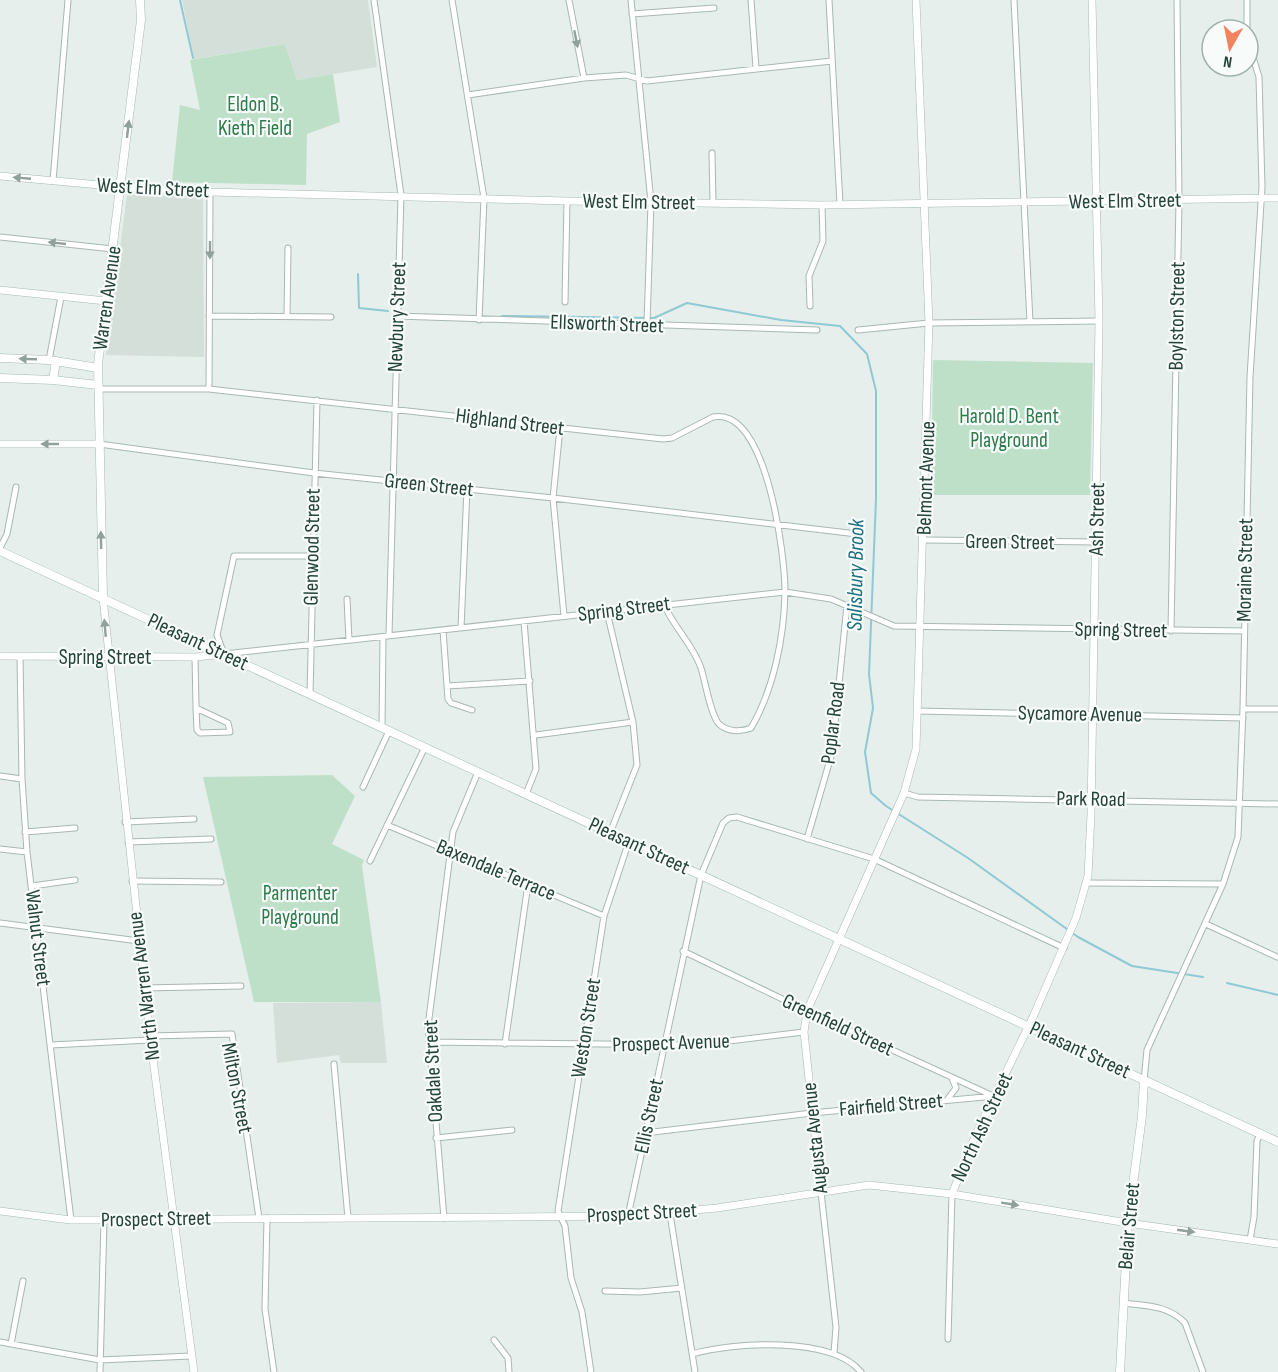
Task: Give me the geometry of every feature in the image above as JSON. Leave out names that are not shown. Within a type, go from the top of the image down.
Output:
[{"type":"main road","name":"Warren Avenue","points":[[103,598],[98,368],[122,187],[141,20],[140,0]]},
{"type":"main road","points":[[0,358],[52,360],[98,368]]},
{"type":"main road","points":[[52,360],[53,380]]},
{"type":"main road","points":[[0,378],[53,380],[98,387]]},
{"type":"main road","name":"Pleasant Street","points":[[0,550],[1278,1142]]},
{"type":"main road","name":"Belair Street","points":[[1120,1372],[1128,1223],[1142,1116],[1144,1081]]},
{"type":"street","points":[[52,181],[68,0]]},
{"type":"street","name":"Newbury Street","points":[[374,0],[401,195],[395,409],[396,481],[386,636],[386,729]]},
{"type":"street","points":[[452,0],[484,198],[479,320]]},
{"type":"street","points":[[569,0],[584,78]]},
{"type":"street","points":[[631,0],[651,202],[647,320]]},
{"type":"street","points":[[751,0],[756,68]]},
{"type":"street","points":[[829,0],[840,204]]},
{"type":"street","name":"Belmont Avenue","points":[[837,939],[904,794],[916,749],[929,323],[926,203],[916,0]]},
{"type":"street","points":[[1014,0],[1030,322]]},
{"type":"street","name":"Ash Street","points":[[1028,1026],[1071,932],[1086,883],[1092,799],[1099,321],[1092,0]]},
{"type":"street","name":"Boylston Street","points":[[1171,631],[1179,200],[1177,0]]},
{"type":"street","points":[[1247,0],[1247,18]]},
{"type":"street","points":[[632,14],[714,8]]},
{"type":"street","points":[[468,95],[584,78],[637,77],[648,81],[832,61]]},
{"type":"street","name":"Moraine Street","points":[[1144,1081],[1147,1050],[1206,924],[1223,884],[1238,837],[1243,718],[1250,378],[1261,198],[1259,78]]},
{"type":"street","points":[[712,153],[713,203]]},
{"type":"street","name":"West Elm Street","points":[[0,176],[210,192],[401,195],[567,201],[822,205],[1278,198]]},
{"type":"street","points":[[209,389],[210,192]]},
{"type":"street","points":[[565,302],[567,201]]},
{"type":"street","points":[[810,306],[809,276],[823,241],[822,205]]},
{"type":"street","points":[[0,237],[113,249]]},
{"type":"street","points":[[287,315],[288,248]]},
{"type":"street","points":[[0,290],[106,301]]},
{"type":"street","points":[[52,360],[61,297]]},
{"type":"street","name":"Ellsworth Street","points":[[398,315],[479,320],[647,320],[817,330]]},
{"type":"street","points":[[209,316],[331,316]]},
{"type":"street","points":[[858,330],[929,323],[1099,321]]},
{"type":"street","name":"Highland Street","points":[[98,387],[209,389],[663,439],[672,438],[713,417],[720,415],[732,419],[744,429],[755,448],[779,525],[785,592],[777,651],[766,697],[751,728],[741,732],[720,725],[714,717],[699,662],[664,604]]},
{"type":"street","name":"Glenwood Street","points":[[310,695],[317,400]]},
{"type":"street","points":[[560,428],[553,498],[564,616]]},
{"type":"street","name":"Green Street","points":[[0,444],[99,444],[314,473],[553,498],[857,534]]},
{"type":"street","points":[[0,550],[7,534],[16,487]]},
{"type":"street","points":[[461,628],[467,489]]},
{"type":"street","name":"Green Street","points":[[924,540],[1096,542]]},
{"type":"street","points":[[224,654],[217,635],[234,556],[312,556]]},
{"type":"street","name":"Spring Street","points":[[0,656],[195,657],[785,592],[817,595],[847,605],[894,626],[1244,631]]},
{"type":"street","name":"North Warren Avenue","points":[[103,598],[144,988],[172,1219],[194,1372]]},
{"type":"street","points":[[346,599],[349,640]]},
{"type":"street","name":"Poplar Road","points":[[807,839],[832,753],[844,611],[847,605]]},
{"type":"street","points":[[608,612],[633,722],[637,765],[610,832]]},
{"type":"street","points":[[524,621],[536,735],[536,769],[526,794]]},
{"type":"street","points":[[443,630],[447,686],[451,703],[472,710]]},
{"type":"street","name":"Walnut Street","points":[[20,656],[25,832],[71,1220]]},
{"type":"street","points":[[195,657],[196,730],[200,733],[216,735],[230,732],[231,726],[228,723],[196,708]]},
{"type":"street","points":[[447,686],[530,681]]},
{"type":"street","points":[[1243,709],[1278,709]]},
{"type":"street","name":"Sycamore Avenue","points":[[918,711],[1243,718]]},
{"type":"street","points":[[536,735],[633,722]]},
{"type":"street","points":[[363,787],[386,729]]},
{"type":"street","points":[[370,861],[425,747]]},
{"type":"street","name":"Oakdale Street","points":[[444,1218],[429,1042],[430,1011],[453,832],[478,772]]},
{"type":"street","points":[[0,776],[22,779]]},
{"type":"street","name":"Park Road","points":[[904,794],[918,797],[1278,804]]},
{"type":"street","name":"Ellis Street","points":[[628,1216],[701,875],[723,823],[729,818],[737,817],[807,839]]},
{"type":"street","points":[[125,822],[194,819]]},
{"type":"street","name":"Baxendale Terrace","points":[[387,825],[604,916]]},
{"type":"street","points":[[25,832],[75,828]]},
{"type":"street","points":[[128,842],[211,839]]},
{"type":"street","points":[[807,839],[874,859],[1064,948]]},
{"type":"street","name":"Weston Street","points":[[591,1372],[582,1312],[571,1278],[562,1217],[558,1210],[604,916],[629,841]]},
{"type":"street","points":[[0,849],[27,852]]},
{"type":"street","points":[[32,886],[75,880]]},
{"type":"street","points":[[132,881],[221,882]]},
{"type":"street","points":[[1086,883],[1223,884]]},
{"type":"street","points":[[505,1044],[528,884]]},
{"type":"street","points":[[0,923],[139,941]]},
{"type":"street","points":[[1206,924],[1277,957]]},
{"type":"street","name":"Augusta Avenue","points":[[834,1353],[836,1327],[804,1032],[807,1011],[837,939]]},
{"type":"street","name":"Greenfield Street","points":[[683,951],[807,1011],[995,1096]]},
{"type":"street","points":[[144,988],[241,986]]},
{"type":"street","name":"North Ash Street","points":[[948,1340],[952,1194],[976,1134],[1028,1026]]},
{"type":"street","name":"Prospect Avenue","points":[[429,1042],[583,1046],[696,1045],[804,1032]]},
{"type":"street","name":"Milton Street","points":[[150,1038],[232,1034],[263,1218]]},
{"type":"street","points":[[51,1045],[150,1038]]},
{"type":"street","points":[[334,1064],[348,1218]]},
{"type":"street","points":[[947,1100],[956,1088],[952,1077]]},
{"type":"street","name":"Fairfield Street","points":[[645,1133],[812,1113],[995,1096]]},
{"type":"street","points":[[436,1138],[513,1130]]},
{"type":"street","points":[[1250,1240],[1254,1217],[1257,1141],[1260,1134]]},
{"type":"street","name":"Prospect Street","points":[[0,1211],[71,1220],[628,1216],[670,1214],[869,1185],[952,1194],[1128,1223],[1278,1244]]},
{"type":"street","points":[[670,1214],[695,1372]]},
{"type":"street","points":[[263,1218],[265,1310],[274,1372]]},
{"type":"street","points":[[100,1372],[104,1220]]},
{"type":"street","points":[[11,1344],[23,1281]]},
{"type":"street","points":[[605,1291],[640,1292],[682,1288]]},
{"type":"street","points":[[1123,1303],[1160,1307],[1179,1317],[1185,1323],[1203,1372]]},
{"type":"street","points":[[494,1340],[508,1358],[509,1372]]},
{"type":"street","points":[[0,1342],[100,1360],[191,1356]]},
{"type":"street","points":[[692,1354],[765,1344],[834,1353],[861,1372]]},
{"type":"shaded area","points":[[182,0],[368,0],[377,67],[297,80],[285,44],[194,59]]},
{"type":"shaded area","points":[[127,195],[203,196],[204,357],[106,355]]},
{"type":"shaded area","points":[[381,1002],[387,1063],[341,1063],[339,1055],[277,1063],[273,1003]]},
{"type":"green space","name":"Eldon B. Kieth Field","points":[[285,44],[297,80],[333,74],[340,122],[307,134],[306,185],[172,182],[180,105],[200,110],[190,60]]},
{"type":"green space","name":"Harold D. Bent Playground","points":[[933,360],[1093,363],[1090,495],[931,495]]},
{"type":"green space","name":"Parmenter Playground","points":[[332,775],[355,796],[332,844],[364,860],[362,866],[381,1002],[254,1002],[203,777]]},
{"type":"waterway","name":"Salisbury Brook","points":[[180,0],[193,58]]},
{"type":"waterway","name":"Salisbury Brook","points":[[358,274],[359,308],[388,311]]},
{"type":"waterway","name":"Salisbury Brook","points":[[502,316],[654,318],[687,303],[781,320],[840,326],[867,354],[876,391],[876,499],[869,674],[873,708],[865,752],[871,793],[886,806],[968,858],[1078,937],[1132,966],[1203,977]]},
{"type":"waterway","name":"Salisbury Brook","points":[[1227,983],[1278,995]]}]
